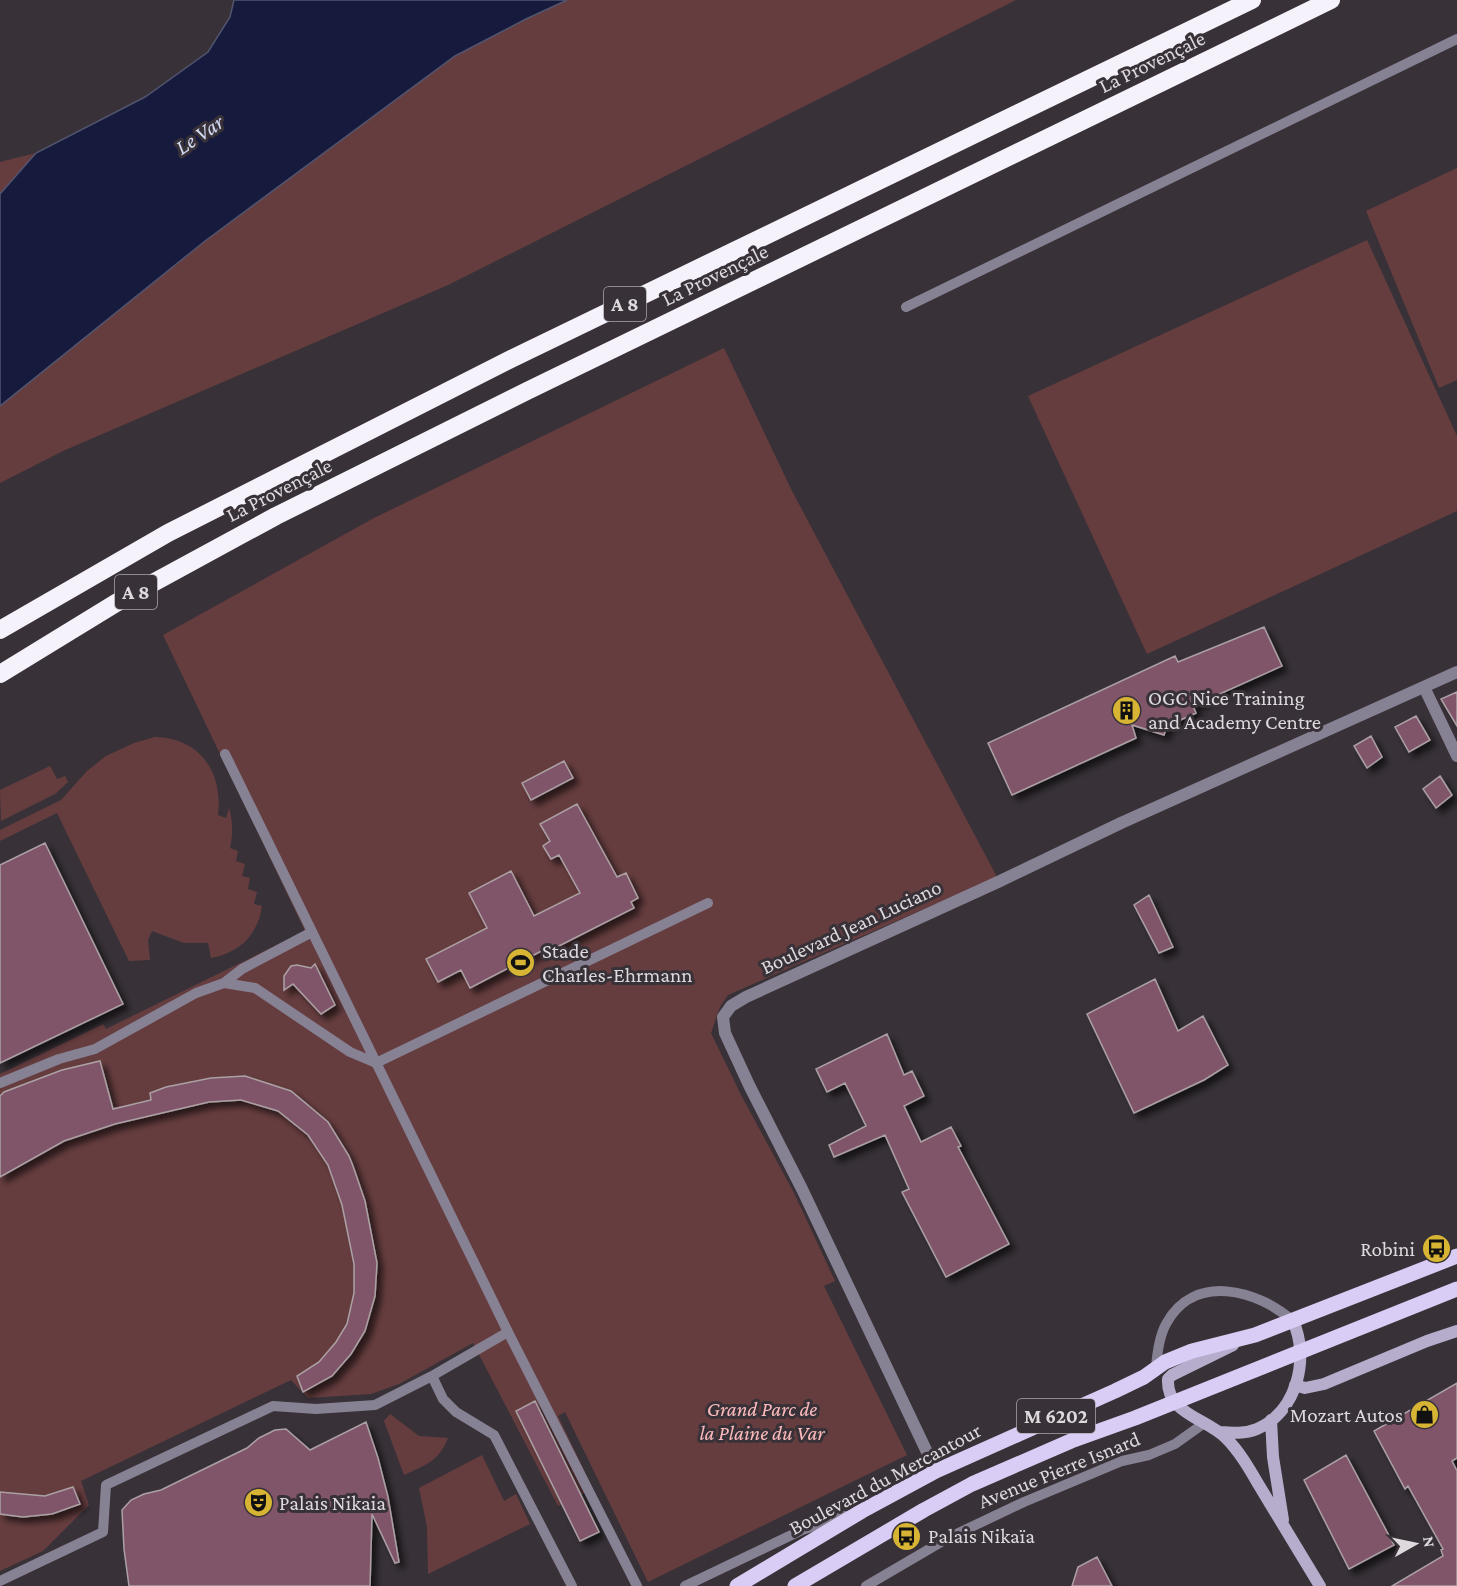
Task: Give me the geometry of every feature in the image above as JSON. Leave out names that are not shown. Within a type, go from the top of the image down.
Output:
[{"type":"highway","name":"La Provençale","points":[[0,630],[168,533],[501,364],[1252,0]]},
{"type":"highway","name":"La Provençale","points":[[0,674],[136,592],[286,511],[537,386],[1331,0]]},
{"type":"main road","name":"Boulevard du Mercantour","points":[[736,1586],[862,1511],[936,1471],[1115,1391],[1144,1377],[1165,1362],[1192,1351],[1255,1335],[1457,1256]]},
{"type":"main road","name":"M 6202","points":[[795,1586],[972,1484],[1071,1441],[1457,1289]]},
{"type":"main road","points":[[1220,1432],[1248,1432],[1258,1429],[1271,1420],[1289,1399],[1300,1365],[1301,1350],[1298,1332],[1293,1321]]},
{"type":"main road","points":[[1255,1335],[1172,1375],[1168,1379],[1167,1389],[1174,1402],[1191,1417],[1220,1432],[1239,1454],[1320,1586]]},
{"type":"main road","points":[[1295,1385],[1305,1388],[1324,1384],[1427,1341],[1456,1335]]},
{"type":"main road","points":[[1271,1420],[1273,1457],[1284,1525]]},
{"type":"street","name":"Boulevard Jean Luciano","points":[[936,1471],[802,1190],[749,1085],[725,1033],[723,1017],[731,1006],[746,997],[987,887],[1120,823],[1457,672]]},
{"type":"street","points":[[1424,687],[1457,756]]},
{"type":"lane","points":[[906,307],[1457,39]]},
{"type":"lane","points":[[225,754],[508,1332],[636,1586]]},
{"type":"lane","points":[[224,982],[255,988],[350,1052],[376,1063],[708,903]]},
{"type":"lane","points":[[0,1083],[59,1059],[95,1049],[196,993],[224,982],[242,969],[312,932]]},
{"type":"lane","points":[[1156,1368],[1160,1341],[1166,1324],[1180,1306],[1198,1295],[1219,1291],[1250,1295],[1280,1310],[1293,1321]]},
{"type":"lane","points":[[0,1581],[103,1532],[106,1485],[273,1406],[316,1409],[375,1405],[432,1376],[508,1332]]},
{"type":"lane","points":[[432,1376],[443,1399],[456,1412],[494,1435],[572,1586]]},
{"type":"lane","name":"Avenue Pierre Isnard","points":[[866,1586],[948,1538],[1024,1502],[1122,1461],[1149,1455],[1175,1444],[1203,1424]]},
{"type":"lane","points":[[685,1586],[802,1530],[862,1511]]},
{"type":"green space","points":[[567,0],[1016,0],[448,285],[63,451],[0,483],[0,406],[205,241],[455,56]]},
{"type":"green space","points":[[36,153],[0,194],[0,162]]},
{"type":"green space","points":[[1457,168],[1457,380],[1439,388],[1366,211]]},
{"type":"green space","points":[[1367,240],[1457,436],[1457,511],[1147,654],[1028,396]]},
{"type":"green space","name":"Stade Charles-Ehrmann","points":[[724,348],[792,491],[997,877],[728,995],[720,1007],[711,1033],[741,1095],[794,1193],[835,1281],[824,1286],[907,1455],[648,1582],[565,1412],[558,1416],[593,1489],[558,1506],[473,1343],[399,1384],[371,1394],[308,1398],[291,1380],[81,1481],[89,1505],[43,1551],[0,1571],[0,1074],[103,1024],[106,1029],[305,931],[163,635],[374,518]]},
{"type":"green space","points":[[155,737],[185,744],[205,760],[217,785],[218,815],[226,818],[229,808],[232,828],[230,848],[238,851],[236,861],[245,864],[242,876],[250,878],[248,889],[257,892],[254,904],[262,906],[256,926],[246,941],[221,956],[211,958],[208,943],[184,943],[152,931],[148,940],[150,960],[129,961],[57,813],[0,841],[0,830],[61,800],[87,771],[106,756],[134,743]]},
{"type":"green space","points":[[50,766],[57,779],[65,776],[68,782],[55,794],[1,821],[0,790]]},
{"type":"green space","points":[[390,1414],[419,1436],[448,1438],[436,1457],[404,1475],[384,1421]]},
{"type":"green space","points":[[482,1455],[504,1501],[516,1494],[530,1524],[428,1574],[427,1527],[419,1488]]},
{"type":"water","name":"Le Var","points":[[234,0],[567,0],[455,56],[205,241],[0,406],[0,194],[36,153],[145,97],[208,52],[230,17]]},
{"type":"building","name":"OGC Nice Training and Academy Centre","points":[[1264,627],[1282,666],[1193,706],[1196,713],[1167,726],[1164,735],[1132,725],[1136,738],[1012,795],[988,743],[1175,656],[1178,662]]},
{"type":"building","points":[[1457,692],[1457,726],[1441,699]]},
{"type":"building","points":[[1416,716],[1430,740],[1409,752],[1395,727]]},
{"type":"building","points":[[1371,736],[1382,757],[1367,768],[1354,746]]},
{"type":"building","points":[[564,761],[573,778],[531,800],[522,783]]},
{"type":"building","points":[[1440,776],[1452,795],[1436,808],[1423,789]]},
{"type":"building","points":[[577,804],[617,877],[626,873],[638,898],[631,902],[634,908],[555,948],[553,945],[470,988],[461,970],[438,982],[426,959],[487,928],[469,893],[511,871],[534,916],[580,893],[559,855],[551,859],[543,846],[550,841],[540,824]]},
{"type":"building","points":[[45,843],[123,1004],[0,1063],[0,865]]},
{"type":"building","points":[[1149,895],[1173,947],[1159,953],[1134,905]]},
{"type":"building","points":[[315,964],[335,1005],[321,1014],[293,984],[284,990],[284,976],[291,966],[311,968]]},
{"type":"building","points":[[1155,979],[1178,1031],[1203,1016],[1228,1065],[1204,1080],[1134,1113],[1087,1014]]},
{"type":"building","points":[[887,1034],[904,1075],[912,1071],[924,1096],[904,1106],[921,1142],[951,1127],[961,1146],[958,1147],[1009,1244],[946,1277],[902,1192],[909,1189],[885,1135],[834,1157],[829,1145],[866,1126],[845,1083],[827,1092],[816,1069]]},
{"type":"building","points":[[100,1061],[113,1109],[151,1100],[150,1093],[166,1087],[211,1078],[245,1076],[291,1091],[328,1122],[353,1166],[365,1201],[377,1263],[375,1296],[365,1331],[351,1354],[332,1376],[303,1392],[297,1376],[319,1362],[336,1342],[347,1324],[354,1293],[354,1264],[342,1205],[328,1165],[308,1135],[278,1111],[241,1100],[209,1102],[115,1124],[64,1141],[0,1177],[0,1096],[4,1092],[62,1070]]},
{"type":"building","points":[[1457,1383],[1457,1458],[1452,1461],[1457,1471],[1457,1586],[1392,1586],[1443,1556],[1441,1550],[1443,1549],[1408,1486],[1405,1489],[1374,1431]]},
{"type":"building","points":[[535,1401],[599,1532],[580,1541],[516,1411]]},
{"type":"building","name":"Palais Nikaia","points":[[366,1422],[388,1497],[399,1562],[395,1563],[372,1514],[370,1586],[129,1586],[122,1510],[131,1500],[161,1490],[247,1448],[259,1438],[275,1430],[286,1429],[310,1450]]},
{"type":"building","points":[[1346,1455],[1394,1545],[1349,1569],[1304,1480]]},
{"type":"building","points":[[73,1487],[80,1504],[52,1514],[23,1517],[0,1514],[0,1492],[45,1496]]},
{"type":"building","points":[[1097,1557],[1112,1586],[1072,1586],[1078,1567]]},
{"type":"place","name":"OGC Nice Training and Academy Centre","points":[[1127,710]]},
{"type":"place","name":"Stade Charles-Ehrmann","points":[[521,963]]},
{"type":"place","name":"Robini","points":[[1436,1249]]},
{"type":"place","name":"Mozart Autos","points":[[1424,1415]]},
{"type":"place","name":"Palais Nikaia","points":[[258,1503]]},
{"type":"place","name":"Palais Nikaïa","points":[[907,1536]]},
{"type":"park label","name":"Grand Parc de la Plaine du Var","points":[[762,1421]]}]
